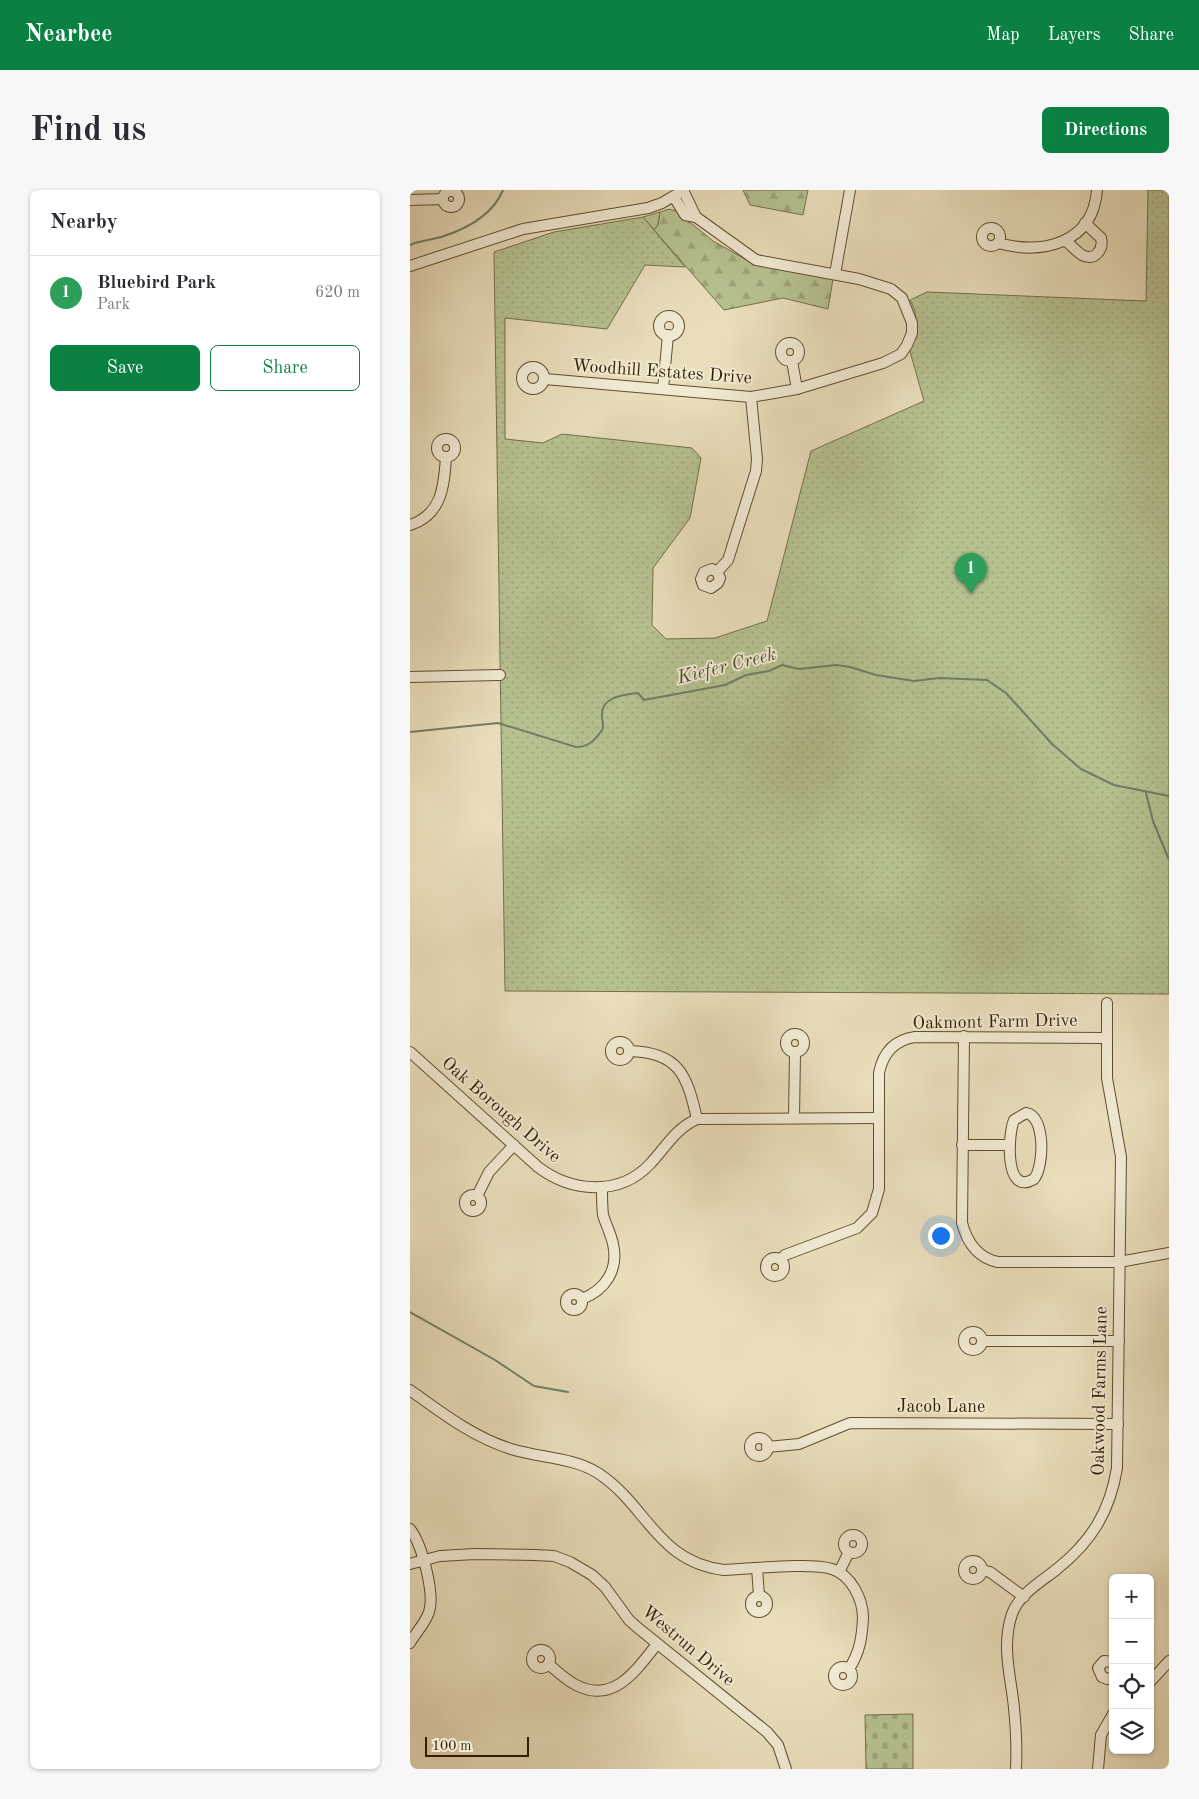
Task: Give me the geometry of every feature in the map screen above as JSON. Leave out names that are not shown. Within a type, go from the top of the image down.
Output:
[{"type":"street","points":[[410,266],[523,229],[637,211],[674,197],[683,190],[696,217]]},
{"type":"street","points":[[835,274],[850,190]]},
{"type":"street","points":[[998,243],[1015,248],[1037,248],[1066,241],[1075,235],[1085,223],[1093,209],[1097,190]]},
{"type":"street","name":"Woodhill Estates Drive","points":[[545,379],[751,397],[797,389],[893,359],[904,349],[912,334],[912,323],[902,298],[891,288],[835,274],[756,260],[696,217],[681,212],[674,197]]},
{"type":"street","points":[[410,200],[443,199]]},
{"type":"street","points":[[1066,241],[1082,255],[1092,257],[1100,251],[1101,238],[1085,223]]},
{"type":"street","points":[[663,389],[668,335]]},
{"type":"street","points":[[792,361],[797,389]]},
{"type":"street","points":[[703,585],[711,588],[716,586],[720,578],[717,572],[728,560],[756,471],[751,397]]},
{"type":"street","points":[[410,525],[418,522],[436,507],[444,487],[446,457]]},
{"type":"street","points":[[410,677],[500,676]]},
{"type":"street","name":"Oakwood Farms Lane","points":[[1016,1769],[1014,1708],[1006,1646],[1013,1612],[1035,1584],[1056,1570],[1089,1540],[1099,1525],[1114,1485],[1118,1468],[1119,1262],[1122,1158],[1108,1090],[1107,1003]]},
{"type":"street","points":[[964,1036],[962,1223],[969,1241],[983,1256],[998,1262],[1119,1262],[1169,1254]]},
{"type":"street","name":"Oakmont Farm Drive","points":[[780,1260],[785,1255],[857,1228],[872,1213],[879,1189],[879,1074],[882,1061],[890,1049],[906,1038],[964,1036],[1106,1038]]},
{"type":"street","points":[[629,1051],[661,1055],[677,1065],[690,1088],[697,1118],[879,1118]]},
{"type":"street","points":[[794,1118],[795,1052]]},
{"type":"street","name":"Oak Borough Drive","points":[[412,1058],[550,1176],[575,1186],[602,1188],[629,1179],[650,1165],[681,1127],[697,1118]]},
{"type":"street","points":[[1021,1114],[1031,1114],[1040,1129],[1040,1167],[1034,1179],[1025,1182],[1015,1177],[1011,1170],[1010,1145],[1014,1120],[1021,1114]]},
{"type":"street","points":[[477,1196],[489,1172],[514,1145]]},
{"type":"street","points":[[962,1145],[1010,1145]]},
{"type":"street","points":[[582,1299],[594,1294],[603,1286],[612,1273],[614,1264],[614,1246],[603,1213],[602,1188]]},
{"type":"street","points":[[982,1341],[1119,1341]]},
{"type":"street","points":[[410,1390],[467,1430],[499,1445],[575,1463],[598,1473],[622,1494],[666,1544],[685,1558],[712,1569],[819,1567],[839,1572],[854,1588],[863,1609],[860,1648],[849,1668]]},
{"type":"street","name":"Jacob Lane","points":[[768,1447],[798,1444],[850,1424],[1118,1424]]},
{"type":"street","points":[[410,1529],[422,1560],[431,1592],[431,1604],[423,1625],[410,1642]]},
{"type":"street","points":[[839,1572],[849,1552]]},
{"type":"street","name":"Westrun Drive","points":[[410,1564],[422,1560],[475,1554],[554,1556],[570,1562],[596,1578],[605,1587],[629,1620],[768,1732],[778,1745],[786,1769]]},
{"type":"street","points":[[757,1568],[759,1595]]},
{"type":"street","points":[[982,1570],[990,1572],[1024,1597]]},
{"type":"street","points":[[548,1664],[575,1685],[592,1691],[602,1691],[620,1685],[627,1680],[657,1644]]},
{"type":"street","points":[[1109,1662],[1104,1661],[1098,1668],[1102,1676],[1109,1679]]},
{"type":"street","points":[[1154,1678],[1169,1661]]},
{"type":"street","points":[[1098,1769],[1101,1735],[1109,1721]]},
{"type":"green space","points":[[743,190],[808,190],[803,215],[750,205]]},
{"type":"green space","points":[[1148,190],[1169,190],[1169,994],[505,991],[494,252],[554,232],[643,217],[685,267],[645,265],[607,329],[505,318],[505,439],[543,443],[562,434],[692,448],[701,458],[690,518],[653,568],[652,625],[666,639],[715,638],[767,621],[811,451],[924,401],[909,348],[916,326],[915,311],[910,300],[927,292],[1146,301]]},
{"type":"green space","points":[[669,209],[676,211],[713,241],[745,259],[833,279],[828,309],[783,298],[724,310],[654,230],[658,225],[660,212]]},
{"type":"green space","points":[[660,212],[658,225],[654,230],[643,217]]},
{"type":"green space","points":[[913,1714],[913,1769],[866,1769],[865,1715]]},
{"type":"waterway","points":[[410,245],[444,236],[471,224],[493,206],[503,190]]},
{"type":"waterway","name":"Kiefer Creek","points":[[410,732],[498,723],[581,747],[591,742],[602,730],[603,708],[606,703],[615,698],[638,693],[644,700],[725,685],[746,675],[769,671],[782,665],[799,669],[836,665],[876,675],[914,681],[939,678],[987,680],[1006,693],[1052,744],[1081,769],[1114,785],[1169,796]]},
{"type":"waterway","points":[[1146,793],[1153,821],[1169,860]]},
{"type":"waterway","points":[[410,1312],[495,1360],[534,1386],[568,1392]]},
{"type":"place","name":"Bluebird Park","points":[[971,594]]}]
